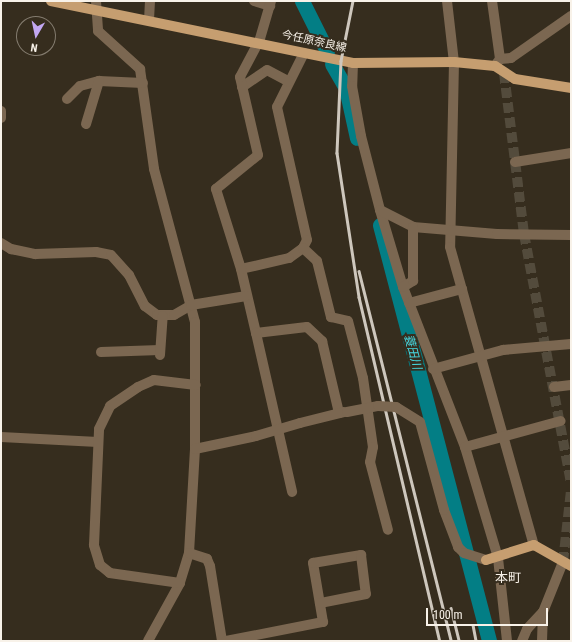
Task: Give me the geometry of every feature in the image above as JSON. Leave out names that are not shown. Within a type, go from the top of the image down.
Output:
[{"type":"main road","name":"今任原奈良線","points":[[51,1],[96,6],[149,20],[354,63],[497,63],[515,79],[571,88]]},
{"type":"main road","points":[[486,560],[498,558],[534,545],[567,564]]},
{"type":"street","points":[[149,20],[150,1]]},
{"type":"street","points":[[254,1],[271,4],[259,42],[241,70],[242,87],[258,155],[216,189],[241,269],[292,492]]},
{"type":"street","points":[[447,1],[454,62],[452,201],[448,228],[462,289],[534,545]]},
{"type":"street","points":[[492,1],[497,63],[511,58],[571,16]]},
{"type":"street","points":[[96,6],[98,31],[140,69],[154,169],[183,281],[191,305],[196,385],[195,449],[189,553],[180,583],[148,641]]},
{"type":"street","points":[[241,269],[289,258],[303,248],[308,231],[277,107],[288,81],[304,53]]},
{"type":"street","points":[[354,63],[352,86],[361,136],[380,210],[403,288],[433,369],[465,447],[498,558],[507,641]]},
{"type":"street","points":[[242,87],[267,70],[288,81]]},
{"type":"street","points":[[67,99],[80,86],[99,81],[143,83]]},
{"type":"street","points":[[86,124],[99,81]]},
{"type":"street","points":[[1,111],[1,118]]},
{"type":"street","points":[[516,162],[571,153]]},
{"type":"street","points":[[380,210],[413,227],[448,228],[496,234],[571,235]]},
{"type":"street","points":[[403,288],[412,281],[413,227]]},
{"type":"street","points":[[1,243],[11,249],[35,254],[96,252],[111,255],[129,275],[145,306],[163,316],[174,315],[191,305],[246,296]]},
{"type":"street","points":[[303,248],[317,261],[331,317],[348,321],[363,378],[373,447],[370,462],[388,530]]},
{"type":"street","points":[[409,303],[462,289]]},
{"type":"street","points":[[101,352],[160,352],[163,316]]},
{"type":"street","points":[[256,333],[297,327],[307,327],[316,333],[322,342],[343,413]]},
{"type":"street","points":[[433,369],[480,355],[571,344]]},
{"type":"street","points":[[180,583],[110,573],[100,565],[94,545],[98,442],[103,415],[138,387],[154,380],[196,385]]},
{"type":"street","points":[[554,387],[571,385]]},
{"type":"street","points":[[195,449],[256,436],[300,423],[343,413],[378,406],[396,407],[420,422],[444,510],[458,547],[464,553],[486,560]]},
{"type":"street","points":[[465,447],[504,435],[561,421]]},
{"type":"street","points":[[1,437],[98,442]]},
{"type":"street","points":[[189,553],[208,559],[222,641]]},
{"type":"street","points":[[226,641],[324,622],[320,603],[313,563],[361,555],[366,594],[320,603]]},
{"type":"street","points":[[522,641],[527,629],[543,612],[567,564]]},
{"type":"street","points":[[542,641],[543,612]]},
{"type":"waterway","name":"蓑田川","points":[[302,1],[327,51]]},
{"type":"waterway","name":"蓑田川","points":[[332,64],[346,88],[357,138]]},
{"type":"waterway","name":"蓑田川","points":[[380,225],[489,641]]},
{"type":"tunnel","points":[[504,73],[524,234],[571,482]]},
{"type":"tunnel","points":[[563,562],[571,491]]},
{"type":"railway","points":[[353,1],[341,61],[337,153],[359,297],[440,641]]},
{"type":"railway","points":[[359,271],[451,641]]},
{"type":"railway","points":[[451,608],[459,641]]},
{"type":"railway","points":[[473,625],[476,641]]},
{"type":"district","name":"本町","points":[[508,578]]}]
